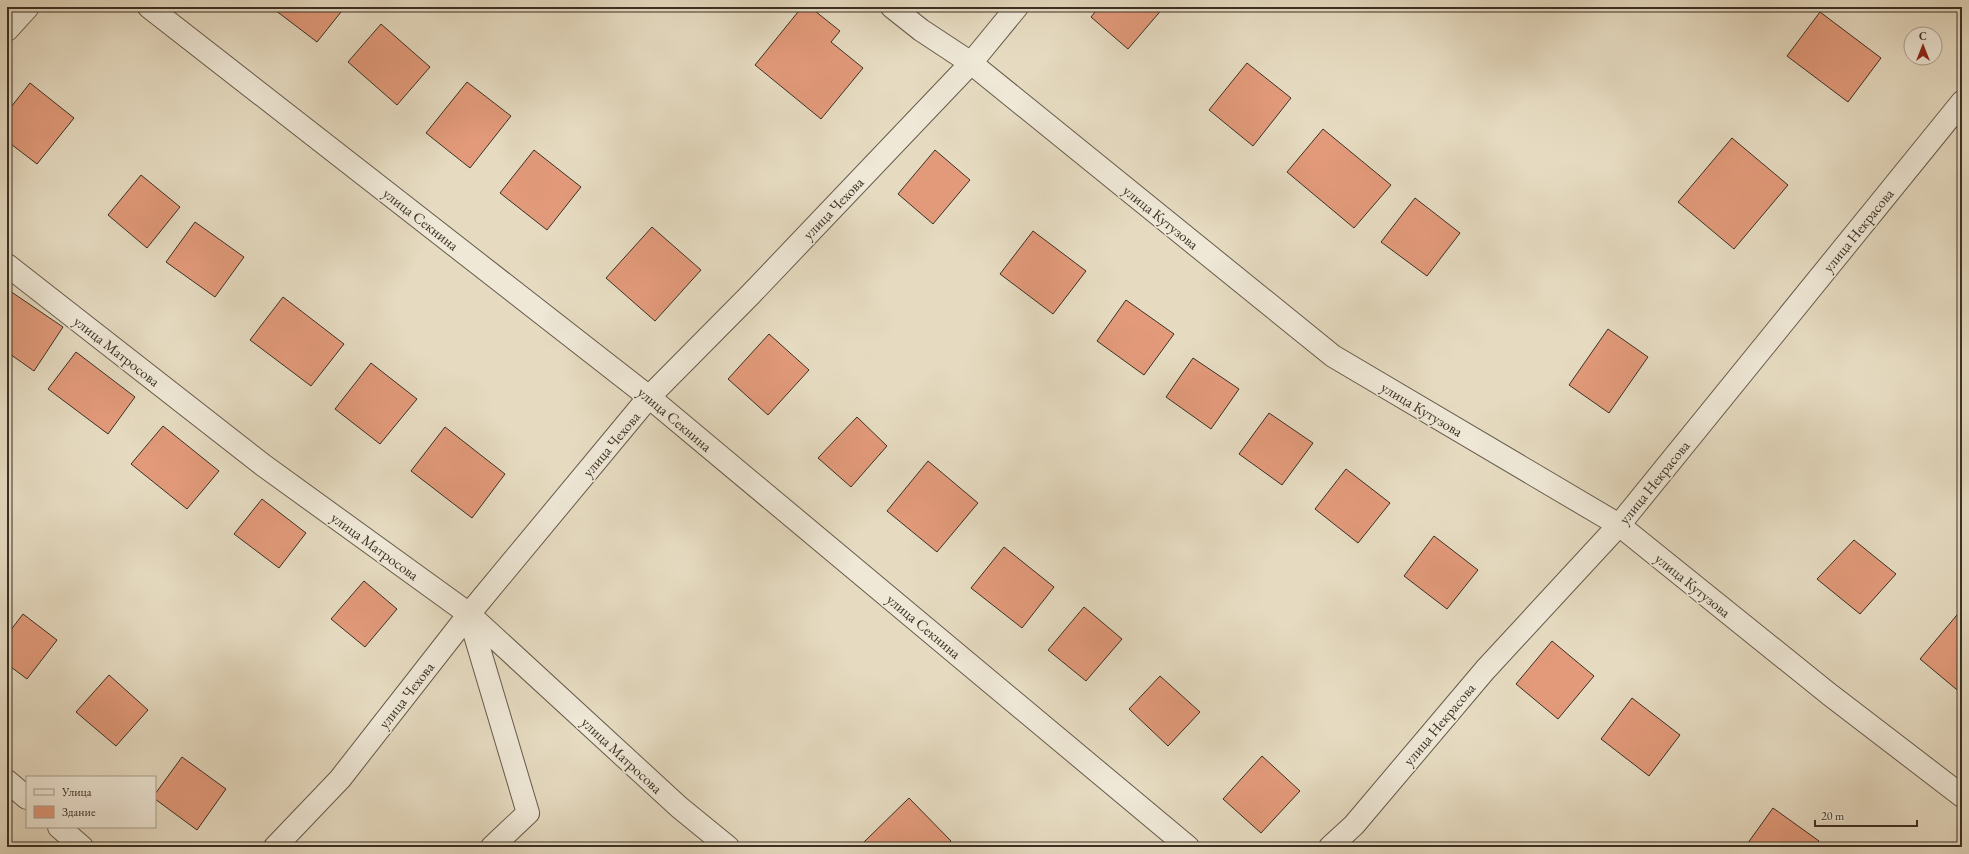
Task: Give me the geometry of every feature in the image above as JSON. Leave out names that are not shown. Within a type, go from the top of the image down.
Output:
[{"type":"street","points":[[7,30],[28,7]]},
{"type":"street","name":"улица Секнина","points":[[149,7],[649,397],[1188,847]]},
{"type":"street","name":"улица Кутузова","points":[[892,7],[921,30],[971,63],[1333,356],[1618,525],[1829,694],[1962,796]]},
{"type":"street","name":"улица Чехова","points":[[275,847],[340,779],[469,614],[649,397],[751,294],[971,63],[1017,7]]},
{"type":"street","name":"улица Некрасова","points":[[1330,847],[1354,825],[1485,670],[1618,525],[1962,102]]},
{"type":"street","name":"улица Матросова","points":[[7,265],[263,465],[469,614],[679,807],[728,847]]},
{"type":"street","points":[[469,614],[528,813],[492,847]]},
{"type":"street","points":[[7,781],[26,797]]},
{"type":"street","points":[[61,828],[82,847]]},
{"type":"building","points":[[277,7],[345,7],[317,42],[275,10]]},
{"type":"building","points":[[802,7],[810,7],[840,31],[831,42],[863,68],[821,119],[755,65]]},
{"type":"building","points":[[1099,7],[1164,7],[1128,49],[1091,17]]},
{"type":"building","points":[[1820,12],[1881,58],[1848,102],[1787,56]]},
{"type":"building","points":[[381,24],[430,67],[397,105],[348,62]]},
{"type":"building","points":[[1247,63],[1291,98],[1253,146],[1209,110]]},
{"type":"building","points":[[467,82],[511,116],[470,168],[426,133]]},
{"type":"building","points":[[30,83],[74,118],[37,164],[7,141],[7,112]]},
{"type":"building","points":[[1323,129],[1391,185],[1354,228],[1287,172]]},
{"type":"building","points":[[1732,138],[1788,185],[1734,249],[1678,202]]},
{"type":"building","points":[[534,150],[581,187],[547,230],[500,193]]},
{"type":"building","points":[[935,150],[970,180],[933,224],[898,194]]},
{"type":"building","points":[[141,175],[180,207],[147,248],[108,215]]},
{"type":"building","points":[[1415,198],[1460,233],[1427,276],[1381,242]]},
{"type":"building","points":[[195,222],[244,257],[215,297],[166,262]]},
{"type":"building","points":[[652,227],[701,270],[655,321],[606,278]]},
{"type":"building","points":[[1033,231],[1086,271],[1053,314],[1000,274]]},
{"type":"building","points":[[7,289],[63,327],[34,371],[7,352]]},
{"type":"building","points":[[283,297],[344,344],[311,386],[250,340]]},
{"type":"building","points":[[1126,300],[1174,334],[1144,375],[1097,341]]},
{"type":"building","points":[[1608,329],[1648,357],[1609,413],[1569,385]]},
{"type":"building","points":[[769,334],[809,370],[768,415],[728,379]]},
{"type":"building","points":[[76,352],[135,397],[108,434],[48,389]]},
{"type":"building","points":[[1193,358],[1239,389],[1211,429],[1166,397]]},
{"type":"building","points":[[371,363],[417,399],[380,444],[335,409]]},
{"type":"building","points":[[1269,413],[1313,443],[1282,485],[1239,454]]},
{"type":"building","points":[[857,417],[887,446],[851,487],[818,458]]},
{"type":"building","points":[[163,426],[219,471],[187,509],[131,464]]},
{"type":"building","points":[[445,427],[505,474],[472,518],[411,471]]},
{"type":"building","points":[[928,461],[978,503],[937,552],[887,511]]},
{"type":"building","points":[[1346,469],[1390,503],[1358,543],[1315,509]]},
{"type":"building","points":[[262,499],[306,533],[279,568],[234,534]]},
{"type":"building","points":[[1434,536],[1478,570],[1447,609],[1404,576]]},
{"type":"building","points":[[1854,540],[1896,574],[1860,614],[1817,579]]},
{"type":"building","points":[[1004,547],[1054,587],[1022,628],[971,588]]},
{"type":"building","points":[[364,581],[397,609],[365,647],[331,619]]},
{"type":"building","points":[[1084,607],[1122,639],[1086,681],[1048,650]]},
{"type":"building","points":[[1962,609],[1962,694],[1920,659]]},
{"type":"building","points":[[23,614],[57,640],[27,679],[7,664],[7,635]]},
{"type":"building","points":[[1552,641],[1594,676],[1558,719],[1516,684]]},
{"type":"building","points":[[109,675],[148,710],[116,746],[76,712]]},
{"type":"building","points":[[1160,676],[1200,712],[1168,746],[1129,709]]},
{"type":"building","points":[[1632,698],[1680,735],[1649,776],[1601,739]]},
{"type":"building","points":[[1262,756],[1300,791],[1261,833],[1223,799]]},
{"type":"building","points":[[182,757],[226,789],[197,830],[156,800],[156,793]]},
{"type":"building","points":[[909,798],[951,841],[945,847],[869,847],[864,842]]},
{"type":"building","points":[[1773,808],[1819,841],[1814,847],[1745,847]]},
{"type":"building","points":[[7,841],[16,847],[7,847]]}]
